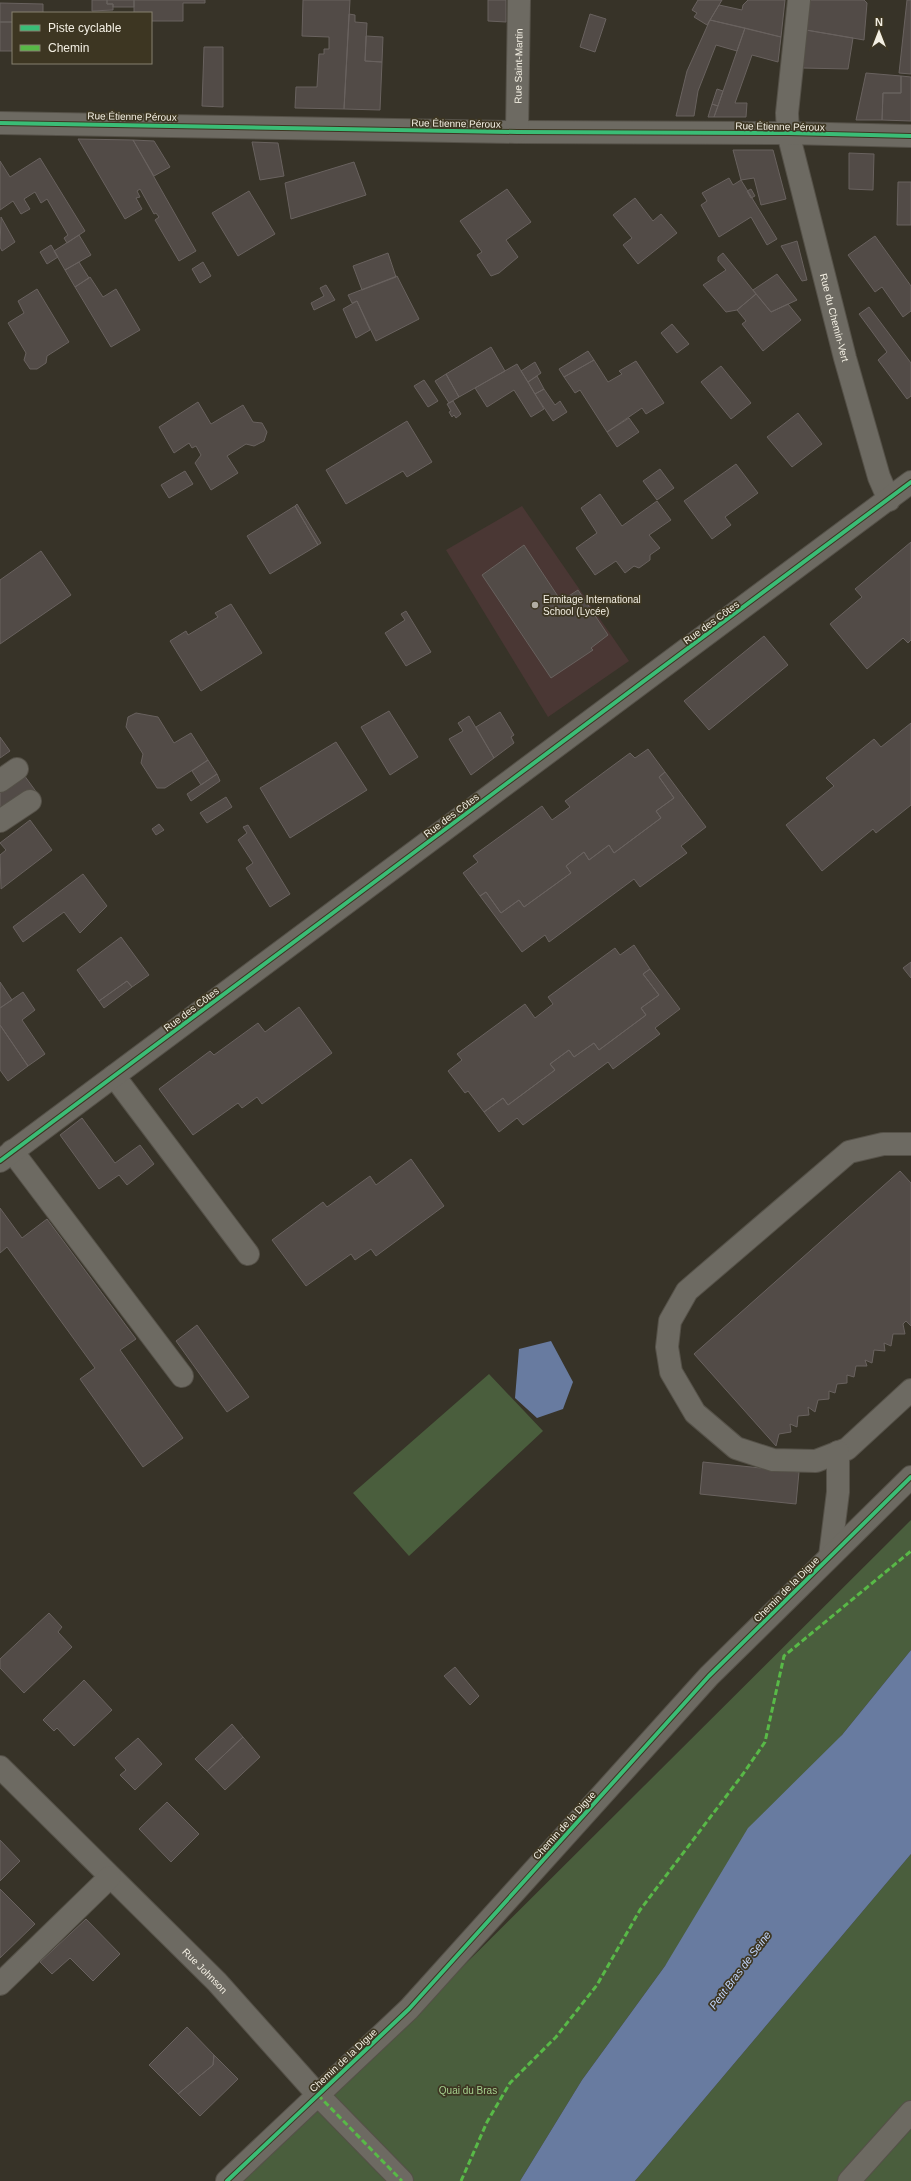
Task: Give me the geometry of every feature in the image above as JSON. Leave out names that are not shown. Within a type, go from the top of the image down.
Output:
[{"type":"street","name":"Rue Saint-Martin","points":[[517,132],[519,0]]},
{"type":"street","name":"Rue du Chemin-Vert","points":[[799,0],[787,113],[788,133],[845,358],[879,477],[889,500]]},
{"type":"street","name":"Rue Étienne Péroux","points":[[0,123],[517,132],[788,133],[911,136]]},
{"type":"street","name":"Rue des Côtes","points":[[6,1156],[889,500],[911,482]]},
{"type":"street","points":[[0,821],[30,801]]},
{"type":"street","points":[[114,1076],[248,1254]]},
{"type":"street","points":[[911,1144],[883,1144],[849,1152],[687,1291],[670,1321],[667,1347],[671,1372],[695,1413],[736,1448],[773,1460],[816,1462],[847,1449],[911,1390]]},
{"type":"street","points":[[6,1156],[182,1376]]},
{"type":"street","points":[[830,1556],[838,1492],[838,1452]]},
{"type":"street","name":"Chemin de la Digue","points":[[227,2181],[409,2009],[709,1676],[911,1477]]},
{"type":"street","name":"Rue Johnson","points":[[0,1767],[217,1982],[318,2095],[402,2181]]},
{"type":"street","points":[[0,1984],[110,1877]]},
{"type":"street","points":[[849,2181],[910,2114]]},
{"type":"shaded area","name":"Ermitage International School (Lycée)","points":[[522,506],[629,661],[548,717],[446,550]]},
{"type":"green space","points":[[489,1374],[543,1431],[409,1556],[353,1493]]},
{"type":"green space","name":"Quai du Bras","points":[[911,1520],[911,1650],[842,1735],[665,1966],[582,2080],[520,2181],[243,2181],[378,2051]]},
{"type":"green space","points":[[911,1854],[911,2181],[635,2181]]},
{"type":"water","points":[[551,1341],[573,1382],[563,1409],[537,1418],[515,1398],[519,1349]]},
{"type":"water","name":"Petit Bras de Seine","points":[[911,1650],[911,1854],[635,2181],[520,2181],[582,2080],[665,1966],[748,1828],[842,1735]]},
{"type":"building","points":[[92,0],[107,0],[107,4],[113,4],[113,10],[92,11]]},
{"type":"building","points":[[107,0],[134,0],[134,7],[113,7],[113,4],[107,4]]},
{"type":"building","points":[[134,0],[205,0],[205,3],[183,3],[183,21],[152,21],[152,12],[134,12]]},
{"type":"building","points":[[303,0],[350,0],[344,109],[295,108],[296,87],[317,87],[319,54],[324,54],[324,49],[329,49],[329,37],[302,36]]},
{"type":"building","points":[[488,0],[506,0],[506,22],[488,21]]},
{"type":"building","points":[[698,0],[722,0],[707,25],[694,17],[697,13],[692,10]]},
{"type":"building","points":[[748,0],[785,0],[781,37],[710,20],[719,5],[742,10],[743,5]]},
{"type":"building","points":[[808,0],[864,0],[867,3],[864,40],[806,30]]},
{"type":"building","points":[[907,0],[911,0],[911,74],[899,73]]},
{"type":"building","points":[[0,3],[43,4],[43,12],[12,12],[12,22],[0,22]]},
{"type":"building","points":[[349,14],[355,15],[355,22],[367,23],[365,61],[382,62],[380,110],[344,109]]},
{"type":"building","points":[[590,14],[606,19],[595,52],[580,47]]},
{"type":"building","points":[[710,20],[745,28],[737,51],[716,45],[698,91],[694,116],[676,116],[687,71]]},
{"type":"building","points":[[0,22],[12,22],[12,51],[0,51]]},
{"type":"building","points":[[745,28],[781,37],[778,62],[752,55],[735,103],[747,103],[746,117],[714,117]]},
{"type":"building","points":[[806,30],[853,38],[848,69],[802,68]]},
{"type":"building","points":[[366,36],[383,37],[382,62],[365,61]]},
{"type":"building","points":[[204,47],[223,47],[223,107],[202,106]]},
{"type":"building","points":[[866,73],[901,76],[901,93],[883,93],[882,120],[856,120]]},
{"type":"building","points":[[901,76],[911,77],[911,121],[882,120],[883,93],[901,93]]},
{"type":"building","points":[[717,89],[723,91],[718,106],[712,104]]},
{"type":"building","points":[[712,104],[718,106],[714,117],[708,117]]},
{"type":"building","points":[[78,139],[133,140],[196,251],[179,261],[155,220],[159,217],[156,213],[154,214],[140,189],[137,191],[140,197],[136,198],[142,209],[125,219]]},
{"type":"building","points":[[133,140],[154,141],[170,167],[154,176]]},
{"type":"building","points":[[252,142],[278,143],[284,176],[260,180]]},
{"type":"building","points":[[733,150],[773,150],[786,199],[761,205],[754,178],[741,180]]},
{"type":"building","points":[[849,153],[874,154],[873,190],[849,189]]},
{"type":"building","points":[[40,158],[85,231],[67,243],[64,238],[68,235],[47,199],[41,203],[35,192],[24,199],[30,209],[21,214],[13,201],[0,210],[0,161],[10,177]]},
{"type":"building","points":[[354,162],[366,195],[291,219],[285,183]]},
{"type":"building","points":[[729,178],[733,185],[741,180],[777,239],[767,245],[751,217],[719,237],[701,205],[707,201],[702,193]]},
{"type":"building","points":[[898,182],[911,182],[911,225],[897,225]]},
{"type":"building","points":[[507,189],[531,222],[506,240],[518,257],[499,273],[491,276],[477,255],[482,252],[460,221]]},
{"type":"building","points":[[751,189],[755,196],[751,198],[747,191]]},
{"type":"building","points":[[249,191],[275,234],[238,256],[212,213]]},
{"type":"building","points":[[635,198],[653,221],[661,214],[677,233],[638,264],[623,245],[632,238],[613,215]]},
{"type":"building","points":[[1,217],[15,242],[2,251],[0,247]]},
{"type":"building","points":[[79,235],[91,255],[65,270],[54,251]]},
{"type":"building","points":[[875,236],[911,286],[911,311],[903,317],[882,287],[875,292],[848,255]]},
{"type":"building","points":[[797,241],[807,280],[802,281],[781,246]]},
{"type":"building","points":[[51,245],[58,257],[47,264],[40,252]]},
{"type":"building","points":[[388,253],[396,277],[362,290],[353,266]]},
{"type":"building","points":[[723,253],[756,294],[737,310],[726,312],[703,285],[726,270],[718,261],[718,257]]},
{"type":"building","points":[[79,262],[89,278],[75,287],[65,270]]},
{"type":"building","points":[[203,262],[211,276],[200,283],[192,269]]},
{"type":"building","points":[[777,274],[797,300],[771,312],[753,290]]},
{"type":"building","points":[[397,276],[419,319],[376,341],[357,301],[352,303],[348,295]]},
{"type":"building","points":[[90,277],[103,297],[116,289],[140,330],[111,347],[75,287]]},
{"type":"building","points":[[326,285],[335,300],[314,310],[311,303],[324,296],[320,288]]},
{"type":"building","points":[[37,289],[69,342],[47,356],[46,363],[37,369],[30,369],[24,360],[26,353],[8,323],[24,313],[18,301]]},
{"type":"building","points":[[756,294],[771,312],[788,304],[801,320],[763,351],[742,324],[746,321],[737,310]]},
{"type":"building","points":[[357,301],[370,330],[356,338],[343,309]]},
{"type":"building","points":[[869,307],[911,363],[911,396],[907,399],[878,360],[887,352],[859,314]]},
{"type":"building","points":[[672,324],[689,344],[677,353],[661,333]]},
{"type":"building","points":[[491,347],[505,371],[459,397],[446,374]]},
{"type":"building","points":[[588,351],[594,360],[564,377],[559,369]]},
{"type":"building","points":[[594,360],[608,382],[622,374],[619,371],[636,361],[664,403],[646,414],[642,408],[607,432],[580,390],[575,393],[564,377]]},
{"type":"building","points":[[535,362],[541,373],[528,382],[521,371]]},
{"type":"building","points":[[517,364],[544,409],[531,417],[514,390],[487,407],[475,388]]},
{"type":"building","points":[[721,366],[751,403],[731,419],[701,382]]},
{"type":"building","points":[[446,374],[459,397],[449,403],[435,381]]},
{"type":"building","points":[[537,376],[544,389],[535,394],[528,382]]},
{"type":"building","points":[[424,380],[438,401],[428,407],[414,386]]},
{"type":"building","points":[[544,389],[555,405],[560,401],[567,412],[553,421],[535,394]]},
{"type":"building","points":[[453,401],[461,414],[456,418],[454,415],[452,417],[449,412],[451,411],[447,404]]},
{"type":"building","points":[[198,402],[211,424],[243,405],[253,422],[262,423],[267,432],[264,441],[254,446],[246,444],[227,456],[238,473],[211,490],[195,463],[201,455],[196,446],[192,448],[189,443],[174,453],[159,427]]},
{"type":"building","points":[[798,413],[822,444],[792,467],[767,437]]},
{"type":"building","points":[[629,418],[639,432],[617,447],[607,432]]},
{"type":"building","points":[[407,421],[432,462],[407,477],[403,471],[346,504],[326,470]]},
{"type":"building","points":[[736,464],[758,493],[725,517],[731,525],[712,539],[684,501]]},
{"type":"building","points":[[660,469],[674,488],[657,500],[643,481]]},
{"type":"building","points":[[185,471],[193,484],[169,498],[161,485]]},
{"type":"building","points":[[600,494],[622,526],[657,501],[671,520],[649,535],[660,548],[650,555],[650,560],[639,568],[634,566],[625,573],[616,561],[595,575],[576,548],[597,533],[581,508]]},
{"type":"building","points":[[297,504],[321,543],[318,545],[295,506]]},
{"type":"building","points":[[295,506],[318,545],[270,574],[247,536]]},
{"type":"building","points":[[911,542],[911,640],[908,643],[903,638],[867,669],[830,624],[862,597],[855,589]]},
{"type":"building","points":[[524,545],[561,601],[578,590],[608,635],[591,648],[593,650],[551,678],[482,575]]},
{"type":"building","points":[[41,551],[71,595],[0,644],[0,580]]},
{"type":"building","points":[[231,604],[262,653],[201,691],[170,641],[186,631],[188,635],[218,617],[215,613]]},
{"type":"building","points":[[406,611],[431,652],[406,666],[385,633],[405,620],[401,614]]},
{"type":"building","points":[[764,636],[788,665],[709,730],[684,701]]},
{"type":"building","points":[[389,711],[418,757],[390,775],[361,727]]},
{"type":"building","points":[[500,712],[514,735],[511,737],[514,743],[494,758],[476,727]]},
{"type":"building","points":[[136,713],[158,717],[174,743],[191,733],[208,760],[165,788],[157,788],[141,763],[143,754],[126,727],[128,717]]},
{"type":"building","points":[[469,716],[494,758],[471,775],[449,739],[463,731],[458,723]]},
{"type":"building","points":[[911,723],[911,805],[876,833],[873,829],[822,871],[786,825],[834,786],[826,778],[874,739],[881,747]]},
{"type":"building","points":[[0,737],[10,751],[0,758]]},
{"type":"building","points":[[336,742],[367,790],[290,838],[260,788]]},
{"type":"building","points":[[648,749],[665,772],[659,777],[674,798],[656,811],[661,818],[614,853],[609,845],[589,860],[584,852],[566,866],[571,873],[524,907],[519,900],[501,913],[486,892],[480,896],[463,873],[478,862],[473,856],[542,806],[552,820],[570,807],[565,801],[630,753],[635,758]]},
{"type":"building","points":[[208,760],[217,774],[201,785],[192,771]]},
{"type":"building","points":[[665,772],[706,827],[681,846],[687,853],[640,887],[634,879],[549,942],[545,935],[522,952],[480,896],[486,892],[501,913],[519,900],[524,907],[571,873],[566,866],[584,852],[589,860],[609,845],[614,853],[661,818],[656,811],[674,798],[659,777]]},
{"type":"building","points":[[217,774],[220,781],[191,801],[187,794]]},
{"type":"building","points":[[24,775],[40,797],[0,827],[0,793]]},
{"type":"building","points":[[226,797],[232,807],[207,823],[200,813]]},
{"type":"building","points":[[30,820],[52,850],[1,889],[0,855],[6,850],[0,843]]},
{"type":"building","points":[[159,824],[164,830],[156,835],[152,829]]},
{"type":"building","points":[[248,825],[290,894],[270,907],[246,868],[253,863],[238,840],[247,833],[243,827]]},
{"type":"building","points":[[83,874],[107,906],[80,933],[64,912],[23,942],[13,927]]},
{"type":"building","points":[[121,937],[149,975],[132,987],[127,981],[99,1001],[77,970]]},
{"type":"building","points":[[634,945],[650,969],[643,974],[659,995],[641,1008],[646,1015],[599,1050],[594,1043],[574,1057],[569,1050],[550,1064],[555,1070],[508,1105],[503,1098],[484,1112],[468,1091],[465,1093],[448,1071],[462,1060],[457,1054],[525,1004],[535,1018],[553,1004],[548,997],[615,948],[620,955]]},
{"type":"building","points":[[911,962],[911,978],[903,968]]},
{"type":"building","points":[[650,969],[680,1009],[655,1028],[660,1034],[613,1069],[608,1062],[523,1125],[517,1118],[499,1132],[484,1112],[503,1098],[508,1105],[555,1070],[550,1064],[569,1050],[574,1057],[594,1043],[599,1050],[646,1015],[641,1008],[659,995],[643,974]]},
{"type":"building","points":[[127,981],[132,987],[104,1008],[99,1001]]},
{"type":"building","points":[[0,982],[12,1000],[0,1008]]},
{"type":"building","points":[[23,992],[35,1010],[22,1020],[45,1054],[28,1066],[0,1025],[0,1008]]},
{"type":"building","points":[[299,1007],[332,1053],[262,1104],[257,1097],[242,1108],[238,1103],[193,1135],[159,1089],[210,1051],[214,1055],[258,1023],[265,1032]]},
{"type":"building","points":[[0,1025],[28,1066],[8,1081],[0,1070]]},
{"type":"building","points":[[82,1118],[115,1163],[140,1145],[154,1164],[127,1185],[119,1175],[99,1189],[60,1135]]},
{"type":"building","points":[[411,1159],[444,1206],[376,1256],[371,1249],[355,1260],[351,1254],[306,1286],[272,1240],[323,1202],[327,1207],[370,1176],[376,1185]]},
{"type":"building","points":[[900,1171],[911,1183],[911,1326],[906,1321],[903,1324],[905,1334],[893,1334],[891,1346],[884,1343],[885,1351],[874,1350],[872,1363],[865,1360],[867,1366],[856,1366],[854,1377],[847,1375],[847,1383],[837,1384],[835,1393],[829,1391],[829,1399],[818,1400],[815,1412],[808,1407],[809,1415],[798,1416],[797,1427],[790,1424],[791,1432],[779,1434],[776,1446],[694,1354]]},
{"type":"building","points":[[0,1208],[22,1238],[47,1219],[136,1339],[120,1350],[183,1438],[143,1467],[80,1379],[95,1368],[7,1247],[0,1253]]},
{"type":"building","points":[[197,1325],[249,1397],[227,1412],[176,1341]]},
{"type":"building","points":[[703,1462],[799,1472],[796,1504],[700,1494]]},
{"type":"building","points":[[49,1613],[62,1627],[58,1632],[72,1647],[24,1693],[0,1668],[0,1659]]},
{"type":"building","points":[[455,1667],[479,1696],[470,1705],[444,1676]]},
{"type":"building","points":[[84,1680],[112,1710],[74,1746],[57,1728],[54,1731],[43,1720]]},
{"type":"building","points":[[232,1724],[243,1737],[207,1771],[195,1759]]},
{"type":"building","points":[[243,1737],[260,1757],[225,1790],[207,1771]]},
{"type":"building","points":[[138,1738],[162,1764],[135,1790],[120,1775],[126,1770],[115,1758]]},
{"type":"building","points":[[167,1802],[199,1834],[171,1862],[139,1829]]},
{"type":"building","points":[[0,1840],[20,1861],[0,1881]]},
{"type":"building","points":[[0,1889],[35,1924],[0,1958]]},
{"type":"building","points":[[86,1919],[120,1954],[93,1981],[70,1958],[52,1974],[40,1962]]},
{"type":"building","points":[[187,2027],[214,2055],[213,2065],[178,2094],[149,2065]]},
{"type":"building","points":[[214,2055],[238,2079],[200,2116],[178,2094],[213,2065]]},
{"type":"marked path","points":[[461,2181],[487,2122],[510,2083],[556,2037],[597,1985],[640,1910],[743,1774],[765,1742],[784,1656],[911,1551]]},
{"type":"marked path","points":[[318,2095],[402,2181]]},
{"type":"cycle path","points":[[0,123],[517,132],[788,133],[911,136]]},
{"type":"cycle path","points":[[0,1161],[911,482]]},
{"type":"cycle path","points":[[227,2181],[409,2009],[709,1676],[911,1477]]},
{"type":"place","name":"Ermitage International School (Lycée)","points":[[535,605]]}]
